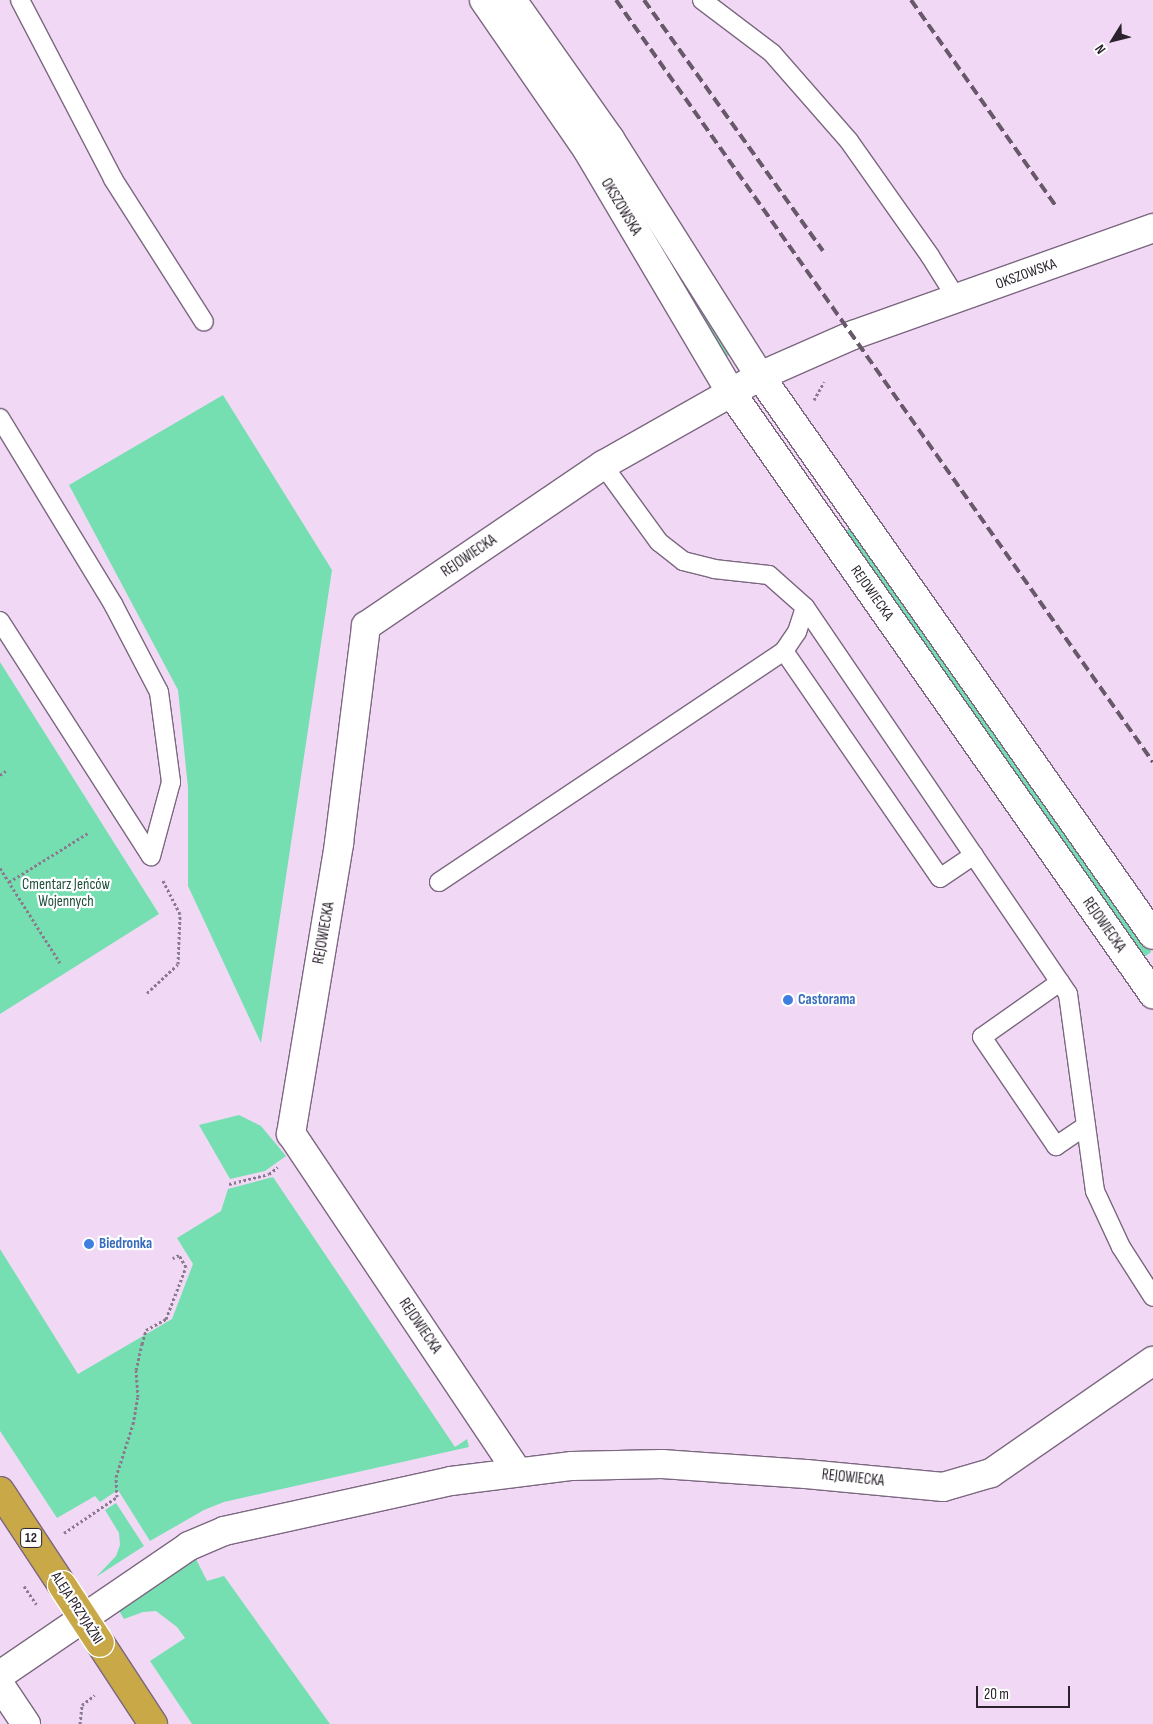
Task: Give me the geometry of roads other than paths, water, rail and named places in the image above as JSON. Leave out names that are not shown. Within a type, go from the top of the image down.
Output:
[{"type":"highway","name":"ALEJA PRZYJAŹNI","points":[[0,1491],[153,1724]]},
{"type":"street","name":"OKSZOWSKA","points":[[484,0],[588,151],[730,391],[853,335],[1153,228]]},
{"type":"street","name":"OKSZOWSKA","points":[[512,0],[610,139],[760,376]]},
{"type":"street","points":[[760,376],[1153,935]]},
{"type":"street","name":"REJOWIECKA","points":[[517,1471],[291,1134],[340,843],[366,626],[603,465],[730,391],[1153,994]]},
{"type":"street","name":"REJOWIECKA","points":[[0,1675],[133,1583],[206,1537],[377,1496],[517,1471],[572,1466],[662,1464],[806,1474],[943,1487],[991,1473],[1153,1362]]},
{"type":"street","points":[[0,1685],[26,1724]]},
{"type":"lane","points":[[20,0],[113,179],[204,322]]},
{"type":"lane","points":[[702,0],[772,54],[849,141],[930,256],[957,299]]},
{"type":"lane","points":[[0,418],[112,604],[159,692],[171,782],[151,856],[0,621]]},
{"type":"lane","points":[[603,465],[659,542],[683,561],[714,569],[769,575],[805,607],[1068,994],[1095,1191],[1121,1247],[1153,1297]]},
{"type":"lane","points":[[439,882],[784,651],[797,632],[805,607]]},
{"type":"lane","points":[[784,651],[940,878],[974,855]]},
{"type":"lane","points":[[1060,982],[982,1037],[1056,1146],[1086,1126]]},
{"type":"railway","points":[[616,0],[1153,762]]},
{"type":"railway","points":[[644,0],[823,251]]},
{"type":"railway","points":[[911,0],[1056,206]]},
{"type":"place","name":"Castorama","points":[[788,1000]]},
{"type":"place","name":"Biedronka","points":[[89,1244]]},
{"type":"park label","name":"Cmentarz Jeńców Wojennych","points":[[66,892]]}]
